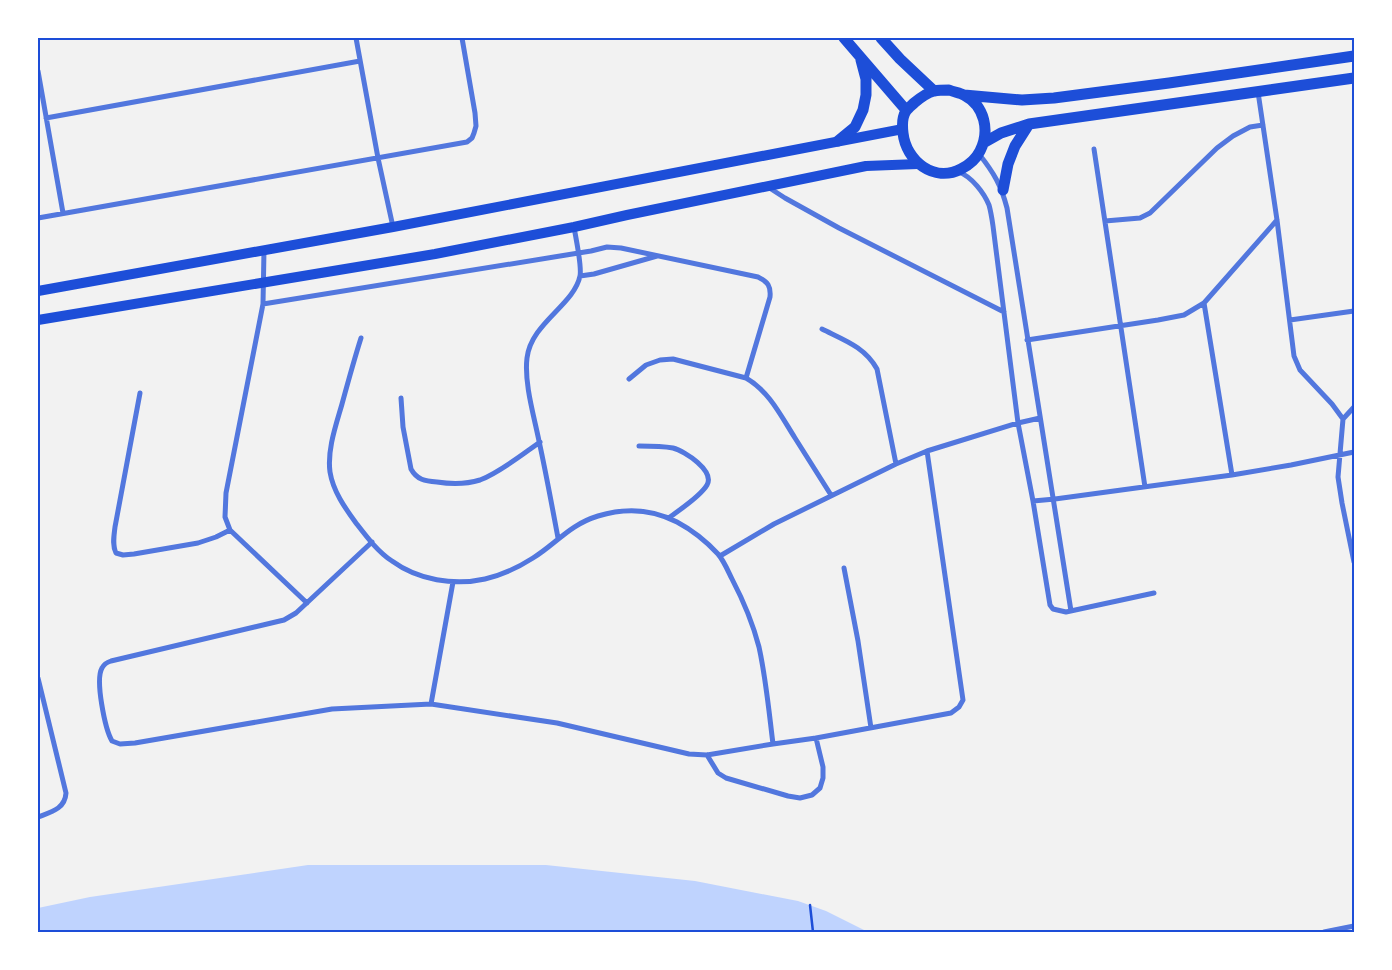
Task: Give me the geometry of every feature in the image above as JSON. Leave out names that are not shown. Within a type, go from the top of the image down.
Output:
[{"type":"main road","points":[[844,38],[906,110]]},
{"type":"main road","points":[[881,38],[934,91]]},
{"type":"main road","points":[[964,95],[974,103],[982,114],[986,128],[985,142],[979,154],[969,165],[956,171],[943,173],[930,170],[918,164],[909,154],[904,142],[902,122],[906,110],[922,96],[934,91],[949,90],[964,95],[1022,100],[1054,98],[1169,84],[1354,56]]},
{"type":"main road","points":[[838,141],[855,127],[863,110],[866,95],[866,79],[861,58]]},
{"type":"main road","points":[[985,142],[1001,133],[1029,124],[1354,78]]},
{"type":"main road","points":[[1003,190],[1008,164],[1015,146],[1029,124]]},
{"type":"main road","points":[[38,291],[393,227],[902,130]]},
{"type":"main road","points":[[38,320],[407,259],[574,227],[866,166],[918,164]]},
{"type":"street","points":[[356,38],[393,227]]},
{"type":"street","points":[[38,218],[467,142],[472,138],[476,126],[462,38]]},
{"type":"street","points":[[46,118],[360,61]]},
{"type":"street","points":[[38,71],[63,213]]},
{"type":"street","points":[[1258,92],[1277,220],[1294,356],[1300,370],[1332,404],[1343,419]]},
{"type":"street","points":[[1105,221],[1140,218],[1150,213],[1217,148],[1241,132],[1263,125]]},
{"type":"street","points":[[1094,149],[1145,487]]},
{"type":"street","points":[[979,154],[995,175],[1003,190],[1008,208],[1027,340],[1071,611]]},
{"type":"street","points":[[956,171],[963,173],[974,183],[982,192],[989,206],[1018,423],[1050,605],[1053,609],[1066,612],[1154,593]]},
{"type":"street","points":[[768,186],[785,198],[839,228],[1004,312]]},
{"type":"street","points":[[1027,340],[1184,315],[1204,303],[1277,220]]},
{"type":"street","points":[[558,538],[526,371],[527,357],[534,337],[544,323],[571,295],[580,276],[574,227]]},
{"type":"street","points":[[263,304],[607,247],[621,248],[758,277],[769,284],[770,297],[746,378]]},
{"type":"street","points":[[264,250],[263,304],[226,494],[225,517],[230,530],[307,603]]},
{"type":"street","points":[[580,276],[659,256]]},
{"type":"street","points":[[1204,303],[1232,475]]},
{"type":"street","points":[[1290,320],[1354,311]]},
{"type":"street","points":[[822,329],[863,351],[872,359],[877,369],[896,464]]},
{"type":"street","points":[[362,338],[354,360],[332,442],[330,472],[334,486],[347,511],[372,542],[390,560],[407,571],[431,579],[453,582],[484,579],[510,571],[535,557],[575,526],[596,516],[633,510],[652,512],[669,518],[686,527],[720,556],[740,594],[758,647],[773,744]]},
{"type":"street","points":[[628,379],[646,365],[660,360],[673,359],[746,378],[754,382],[765,392],[831,495]]},
{"type":"street","points":[[140,393],[115,527],[116,553],[124,555],[134,554],[198,543],[230,530]]},
{"type":"street","points":[[401,398],[411,469],[419,479],[446,483],[479,480],[490,475],[540,442]]},
{"type":"street","points":[[1354,407],[1343,419],[1338,477],[1354,562]]},
{"type":"street","points":[[720,556],[774,524],[896,464],[927,451],[1040,418]]},
{"type":"street","points":[[638,446],[658,446],[676,449],[689,456],[703,467],[707,473],[707,484],[669,518]]},
{"type":"street","points":[[372,542],[296,613],[284,620],[106,663],[101,670],[100,686],[107,729],[112,742],[120,744],[135,743],[332,708],[431,704],[557,723],[668,750],[707,755],[816,738],[951,713],[959,707],[963,700],[961,678],[927,451]]},
{"type":"street","points":[[1033,501],[1232,475],[1354,452]]},
{"type":"street","points":[[844,568],[858,641],[871,728]]},
{"type":"street","points":[[431,704],[453,582]]},
{"type":"street","points":[[38,678],[66,793],[64,803],[57,810],[38,817]]},
{"type":"street","points":[[707,755],[718,773],[726,778],[800,798],[812,795],[820,788],[823,778],[816,738]]},
{"type":"street","points":[[1324,932],[1354,926]]},
{"type":"path","points":[[810,905],[812,932]]},
{"type":"water","points":[[308,865],[546,865],[695,881],[798,901],[826,911],[868,932],[38,932],[38,908],[90,897]]}]
